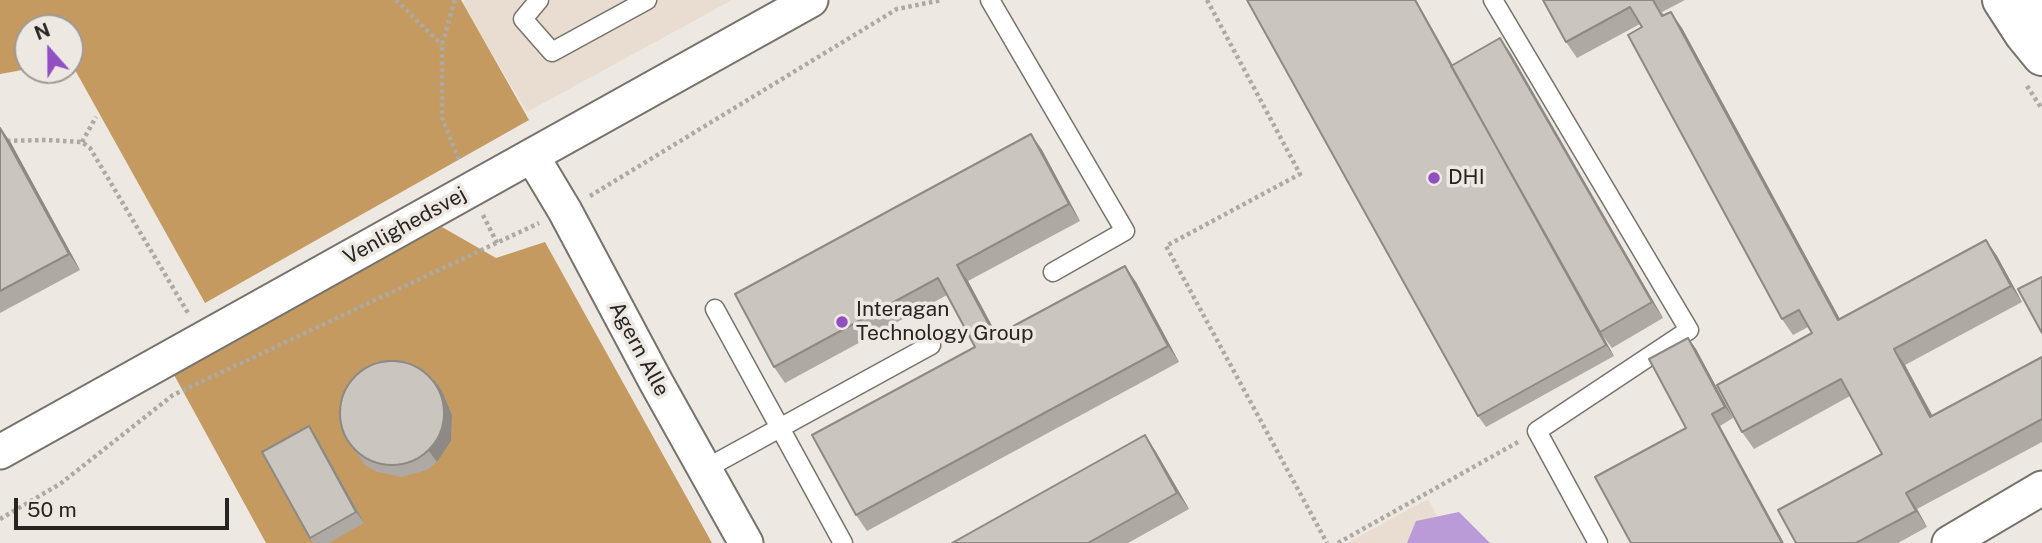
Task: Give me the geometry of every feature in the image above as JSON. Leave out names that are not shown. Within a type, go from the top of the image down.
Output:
[{"type":"main road","points":[[2002,0],[2042,56]]},
{"type":"main road","points":[[2035,0],[2042,14]]},
{"type":"street","name":"Venlighedsvej","points":[[0,452],[811,0]]},
{"type":"street","name":"Agern Alle","points":[[532,156],[565,211],[746,543]]},
{"type":"street","points":[[1949,543],[2042,488]]},
{"type":"lane","points":[[539,0],[523,19],[552,52],[647,0]]},
{"type":"lane","points":[[990,0],[1125,231],[1053,272]]},
{"type":"lane","points":[[1493,0],[1689,330],[1537,430],[1598,543]]},
{"type":"lane","points":[[715,309],[844,543]]},
{"type":"lane","points":[[705,469],[931,345]]},
{"type":"path","points":[[396,0],[442,45]]},
{"type":"path","points":[[455,0],[442,45],[442,118],[471,190],[497,243]]},
{"type":"path","points":[[0,519],[60,484],[173,395],[565,211],[897,9],[942,0]]},
{"type":"path","points":[[1207,0],[1300,174],[1167,246],[1327,543]]},
{"type":"path","points":[[82,142],[96,117]]},
{"type":"path","points":[[0,141],[46,139],[82,142],[90,148],[203,339]]},
{"type":"path","points":[[1338,543],[1537,430]]},
{"type":"shaded area","points":[[0,0],[461,0],[529,120],[205,303],[83,84],[84,14],[14,14],[14,72],[0,74]]},
{"type":"shaded area","points":[[465,0],[732,0],[527,112],[462,4]]},
{"type":"shaded area","points":[[442,227],[496,258],[545,242],[712,543],[266,543],[173,373]]},
{"type":"shaded area","points":[[1428,499],[1452,543],[1347,543]]},
{"type":"shaded area","points":[[1459,512],[1490,543],[1407,543],[1416,521]]},
{"type":"building","points":[[1247,0],[1415,0],[1606,345],[1478,416]]},
{"type":"building","points":[[1543,0],[1653,0],[1662,16],[1671,12],[1838,320],[1986,240],[2011,286],[1894,349],[1930,417],[2042,357],[2042,419],[1906,493],[1916,511],[1856,543],[1796,543],[1778,510],[1882,454],[1841,379],[1742,432],[1717,385],[1812,333],[1799,310],[1782,319],[1628,35],[1642,27],[1630,7],[1566,42]]},
{"type":"building","points":[[1500,38],[1652,302],[1600,332],[1451,66]]},
{"type":"building","points":[[0,128],[69,254],[0,291]]},
{"type":"building","points":[[1031,134],[1069,204],[957,265],[995,336],[1125,266],[1168,346],[856,515],[812,435],[975,347],[938,278],[774,367],[735,294]]},
{"type":"building","points":[[2042,277],[2042,333],[2018,289]]},
{"type":"building","points":[[1688,338],[1725,407],[1712,414],[1782,543],[1631,543],[1595,477],[1686,428],[1649,359]]},
{"type":"building","points":[[392,361],[412,365],[429,376],[440,393],[444,413],[440,433],[429,450],[412,461],[392,465],[372,461],[355,450],[344,433],[340,413],[344,393],[355,376],[372,365]]},
{"type":"building","points":[[309,426],[356,512],[310,538],[262,452]]},
{"type":"building","points":[[1145,435],[1177,493],[1088,543],[952,543]]},
{"type":"place","name":"DHI","points":[[1434,178]]},
{"type":"place","name":"Interagan Technology Group","points":[[842,322]]}]
